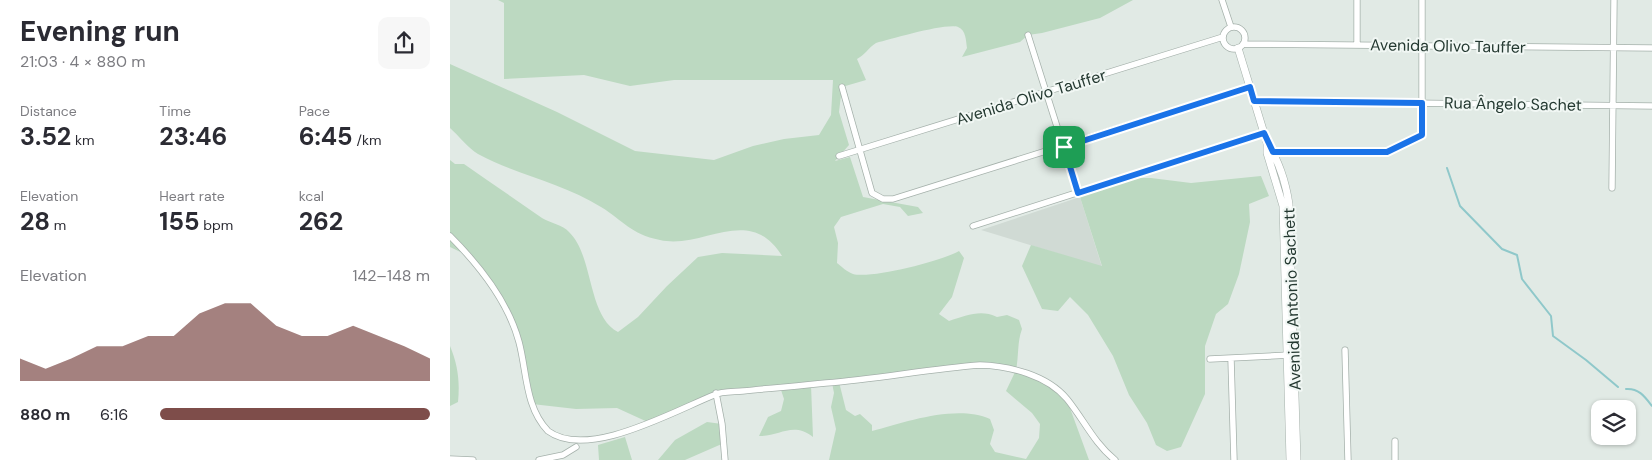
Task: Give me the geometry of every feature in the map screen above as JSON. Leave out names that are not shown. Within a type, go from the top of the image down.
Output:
[{"type":"street","points":[[1222,0],[1231,27]]},
{"type":"street","points":[[1357,0],[1357,45]]},
{"type":"street","points":[[1270,152],[1387,152],[1422,135],[1422,0]]},
{"type":"street","points":[[1612,188],[1614,0]]},
{"type":"street","points":[[1231,27],[1240,28],[1244,31],[1245,35],[1241,46],[1234,49],[1226,45],[1223,37],[1225,31],[1231,27]]},
{"type":"street","points":[[1028,34],[1078,193]]},
{"type":"street","name":"Avenida Olivo Tauffer","points":[[839,156],[1223,37]]},
{"type":"street","name":"Avenida Olivo Tauffer","points":[[1241,46],[1357,45],[1652,48]]},
{"type":"street","name":"Avenida Antonio Sachett","points":[[1241,46],[1250,87],[1270,152],[1283,206],[1287,246],[1297,460]]},
{"type":"street","points":[[842,87],[872,193],[883,199],[893,199],[1064,147],[1250,87]]},
{"type":"street","name":"Rua Ângelo Sachet","points":[[1254,101],[1652,106]]},
{"type":"street","points":[[973,226],[1264,133]]},
{"type":"street","points":[[450,236],[471,257],[495,289],[511,318],[519,343],[535,413],[548,431],[559,440],[576,447],[598,445],[625,437],[716,393],[839,382],[956,367],[1002,366],[1053,385],[1068,400],[1101,448],[1115,460]]},
{"type":"street","points":[[1345,350],[1348,460]]},
{"type":"street","points":[[1210,359],[1291,355]]},
{"type":"street","points":[[1231,359],[1234,460]]},
{"type":"street","name":"Avenida Antonio Sachett","points":[[1290,460],[1292,375]]},
{"type":"street","points":[[716,393],[722,424],[724,460]]},
{"type":"street","points":[[1395,441],[1395,460]]},
{"type":"street","points":[[539,460],[564,455],[576,447]]},
{"type":"street","points":[[450,459],[473,460]]},
{"type":"shaded area","points":[[1080,197],[1102,267],[981,230]]},
{"type":"green space","points":[[498,0],[1133,0],[1100,18],[1028,35],[1020,42],[962,57],[967,48],[964,33],[958,27],[951,26],[931,29],[876,43],[857,59],[866,80],[842,87],[839,112],[849,145],[835,161],[850,157],[863,197],[918,207],[923,213],[908,216],[900,207],[883,204],[841,217],[834,227],[838,243],[837,263],[853,274],[875,274],[923,264],[959,251],[964,258],[952,297],[939,314],[949,321],[979,313],[997,317],[1007,315],[1019,320],[1022,329],[1019,339],[1016,370],[1053,385],[1067,400],[1089,460],[829,460],[836,429],[831,407],[834,393],[832,383],[811,385],[813,437],[799,430],[759,436],[768,417],[781,411],[784,399],[780,387],[716,393],[652,424],[617,408],[576,409],[532,404],[511,318],[471,257],[450,247],[450,160],[455,164],[464,164],[542,218],[569,232],[583,256],[595,300],[601,313],[608,324],[618,332],[638,317],[698,257],[722,253],[782,256],[769,241],[755,233],[740,230],[676,241],[660,240],[641,234],[586,199],[478,154],[450,128],[450,64],[557,112],[635,151],[714,160],[753,146],[784,139],[819,135],[831,115],[833,80],[674,80],[630,86],[584,75],[504,79],[504,3]],"holes":[[[980,365],[1016,370],[1006,391],[1032,413],[1040,424],[1039,438],[1026,459],[995,452],[990,444],[994,430],[990,419],[977,415],[962,413],[931,416],[872,431],[872,425],[860,414],[855,416],[846,410],[839,382]]]},
{"type":"green space","points":[[1261,176],[1269,196],[1249,204],[1250,222],[1239,274],[1228,304],[1216,314],[1205,346],[1205,394],[1181,447],[1167,451],[1156,445],[1147,423],[1129,395],[1113,356],[1088,315],[1070,297],[1058,311],[1042,309],[1022,266],[1031,245],[1102,266],[1080,197],[1137,178],[1191,183]]},
{"type":"green space","points":[[450,346],[457,367],[459,387],[458,402],[450,406]]},
{"type":"green space","points":[[707,422],[722,424],[724,443],[685,460],[658,460],[675,440]]},
{"type":"green space","points":[[625,437],[632,460],[599,460],[598,445]]},
{"type":"waterway","points":[[1447,168],[1460,206],[1502,249],[1517,255],[1522,279],[1551,316],[1553,336],[1618,387]]},
{"type":"waterway","points":[[1626,389],[1635,390],[1644,396],[1652,406]]},
{"type":"route","points":[[1250,87],[1254,101],[1422,103],[1422,135],[1387,152],[1273,152],[1267,143],[1264,133],[1078,193],[1064,147],[1250,87]]}]
